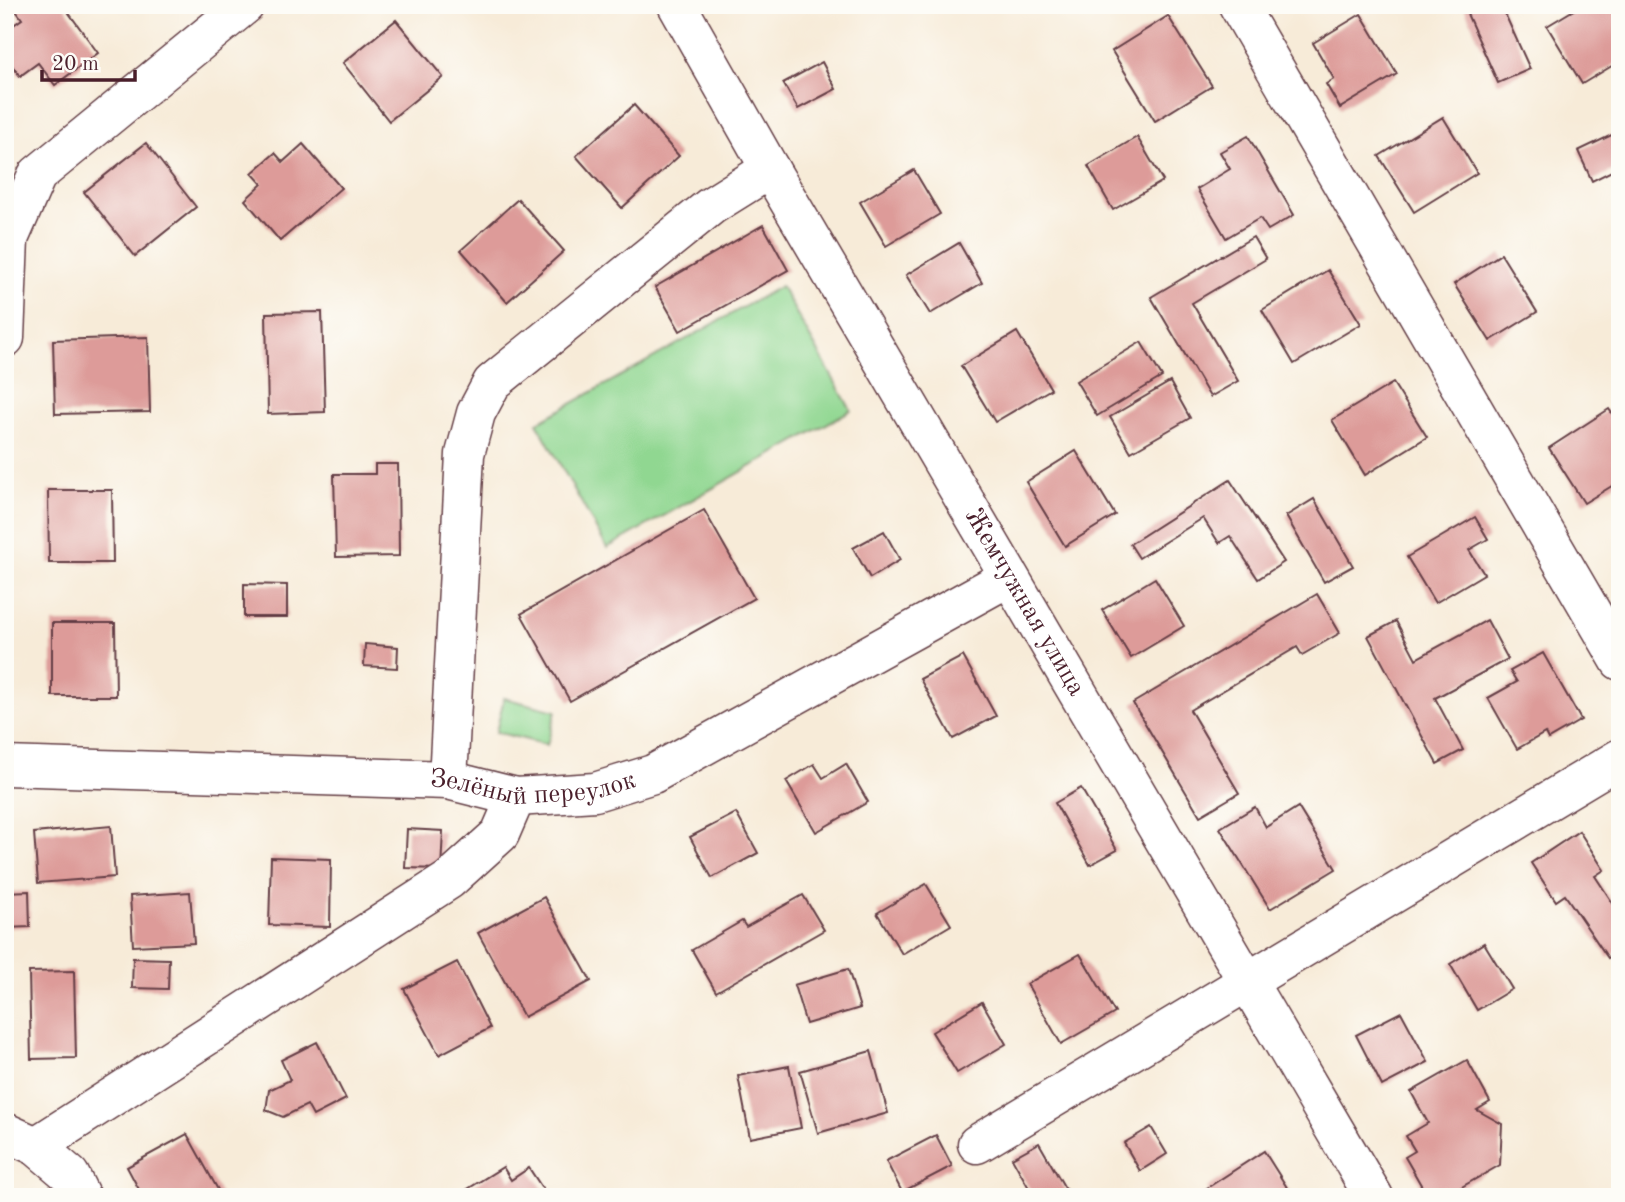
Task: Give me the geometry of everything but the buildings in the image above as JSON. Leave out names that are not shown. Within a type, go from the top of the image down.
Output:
[{"type":"street","points":[[5,338],[9,239],[37,175],[245,5]]},
{"type":"street","name":"Жемчужная улица","points":[[677,5],[770,170],[1374,1197]]},
{"type":"street","points":[[1238,5],[1620,661]]},
{"type":"street","points":[[448,780],[465,454],[476,412],[492,383],[712,206],[770,170]]},
{"type":"street","name":"Зелёный переулок","points":[[5,766],[448,780],[516,797],[595,792],[653,774],[1009,577]]},
{"type":"street","points":[[977,1144],[1620,758]]},
{"type":"street","points":[[80,1197],[70,1175],[21,1139],[449,880],[500,834],[516,797]]},
{"type":"green space","points":[[781,286],[851,410],[607,548],[537,423]]},
{"type":"green space","points":[[504,698],[556,711],[547,745],[496,732]]}]
